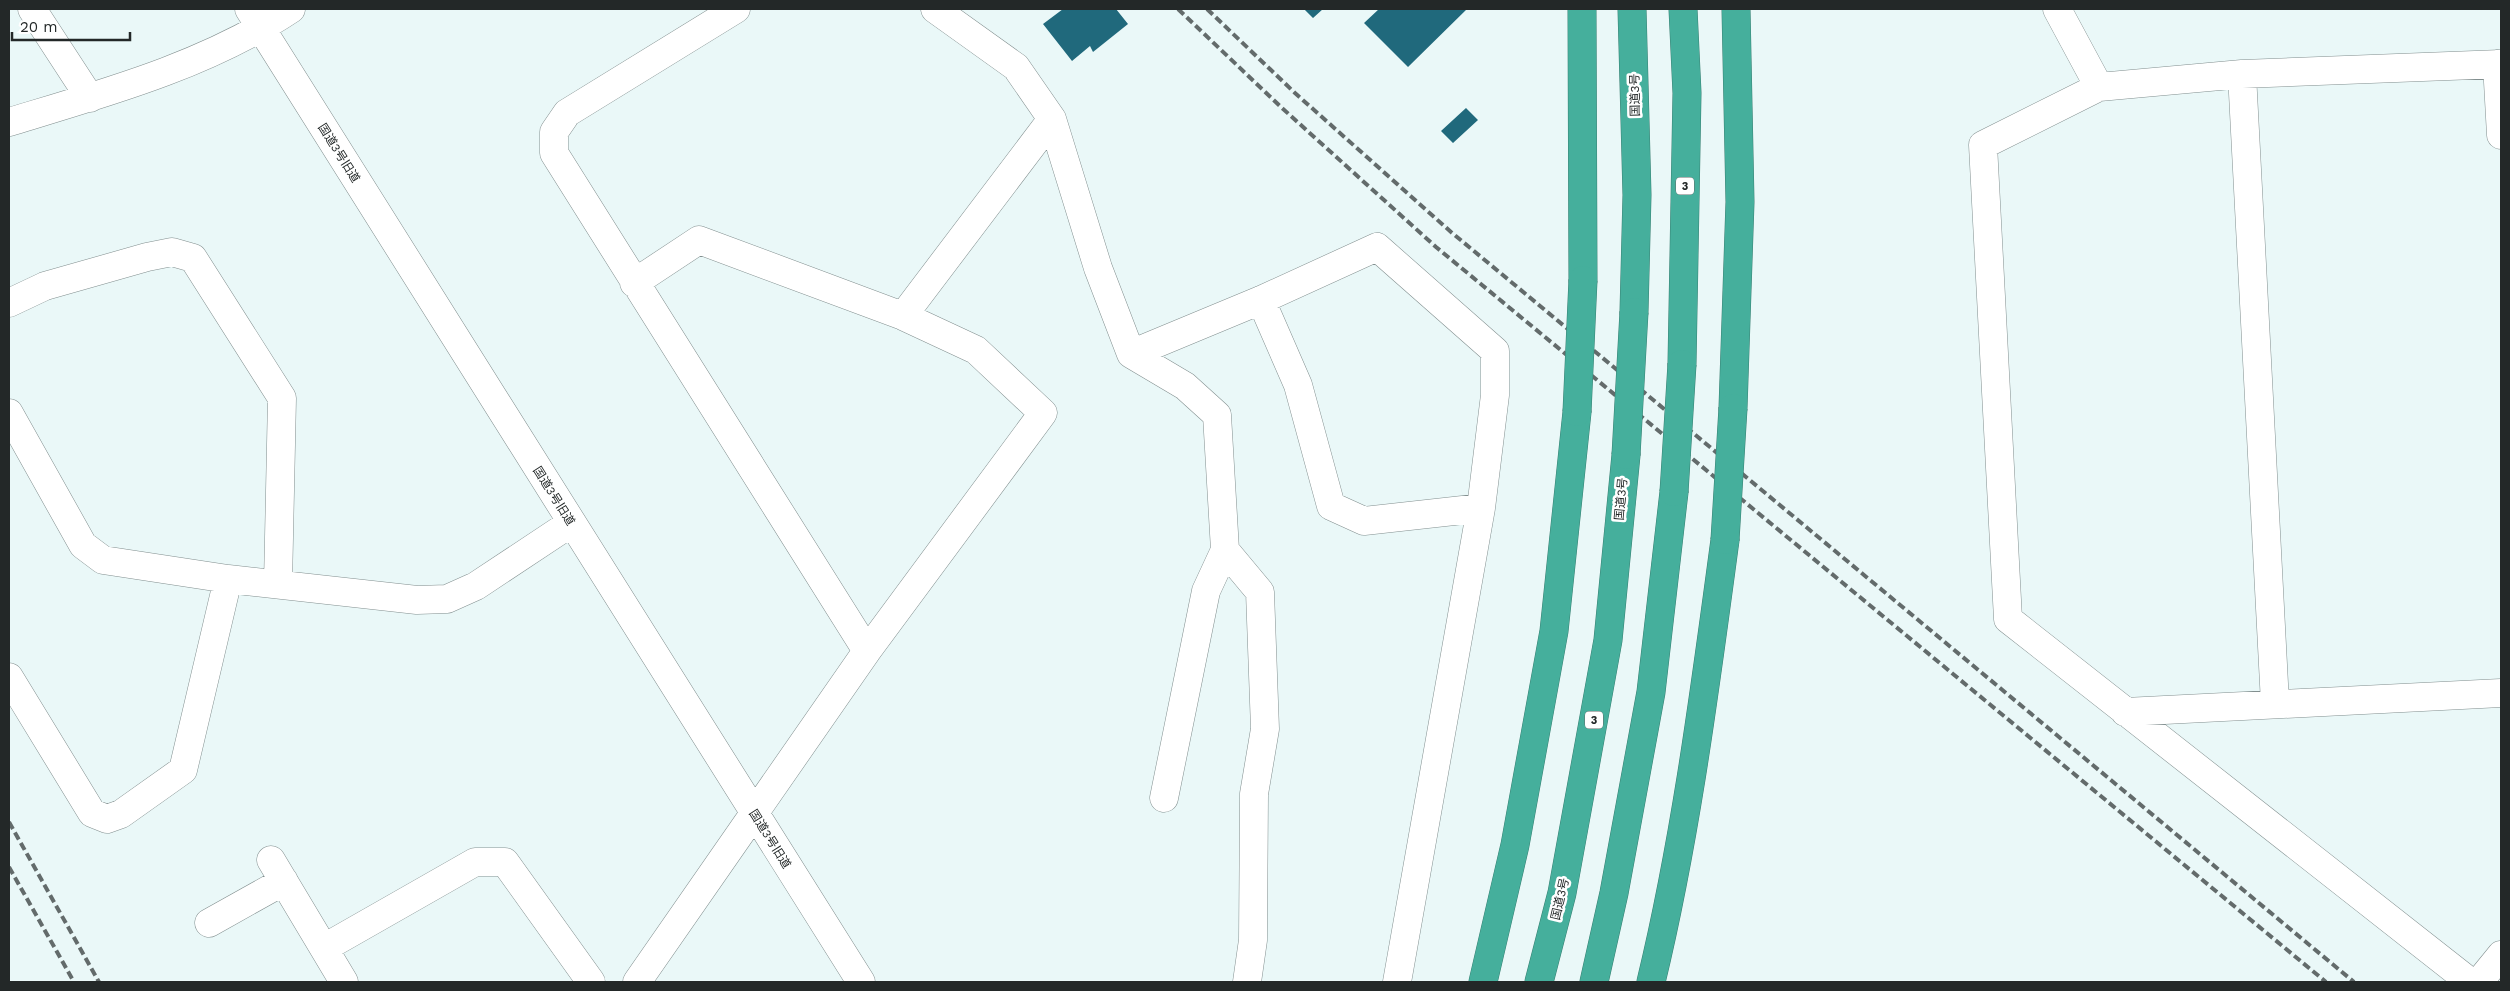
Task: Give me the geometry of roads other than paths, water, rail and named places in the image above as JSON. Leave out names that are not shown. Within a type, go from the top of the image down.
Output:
[{"type":"highway","points":[[1483,982],[1515,845],[1554,631],[1577,412],[1583,280],[1582,9]]},
{"type":"highway","name":"国道3号","points":[[1539,982],[1562,893],[1608,640],[1626,455],[1634,312],[1637,195],[1632,9]]},
{"type":"highway","name":"3","points":[[1594,982],[1614,893],[1651,692],[1674,492],[1682,364],[1687,93],[1683,9]]},
{"type":"highway","points":[[1651,982],[1662,938],[1699,737],[1725,540],[1733,408],[1740,202],[1736,9]]},
{"type":"street","points":[[32,9],[90,98]]},
{"type":"street","points":[[9,122],[90,98],[193,60],[255,18],[291,9]]},
{"type":"street","points":[[736,9],[567,113],[554,132],[554,152],[634,283],[867,652]]},
{"type":"street","points":[[935,9],[1016,67],[1052,119],[1098,268],[1130,354],[1184,386],[1217,415],[1225,550],[1206,591],[1164,798]]},
{"type":"street","points":[[2057,9],[2099,88]]},
{"type":"street","name":"国道3号旧道","points":[[255,18],[861,982]]},
{"type":"street","points":[[2470,982],[2008,619],[1983,145],[2099,88],[2242,74],[2499,64],[2501,135]]},
{"type":"street","points":[[2242,74],[2275,704]]},
{"type":"street","points":[[903,316],[1052,119]]},
{"type":"street","points":[[634,283],[699,240],[903,316],[976,350],[1043,413],[867,652],[637,982]]},
{"type":"street","points":[[1130,354],[1261,300],[1377,248],[1495,351],[1495,394],[1481,508],[1397,982]]},
{"type":"street","points":[[9,303],[45,286],[146,257],[172,252],[193,258],[282,398],[278,584]]},
{"type":"street","points":[[1261,300],[1298,385],[1331,506],[1364,521],[1481,508]]},
{"type":"street","points":[[9,413],[83,545],[104,560],[228,579],[417,600],[447,599],[476,586],[571,523]]},
{"type":"street","points":[[1225,550],[1260,592],[1265,729],[1254,794],[1252,981]]},
{"type":"street","points":[[9,677],[92,813],[107,819],[122,814],[183,770],[228,579]]},
{"type":"street","points":[[2125,712],[2501,693]]},
{"type":"street","points":[[324,948],[475,862],[505,862],[591,982]]},
{"type":"street","points":[[209,923],[277,871],[344,982]]},
{"type":"street","points":[[2479,982],[2501,955]]},
{"type":"railway","points":[[1178,9],[1282,108],[1436,247],[2326,982]]},
{"type":"railway","points":[[1207,9],[1295,93],[1451,232],[2354,982]]},
{"type":"railway","points":[[9,822],[99,982]]},
{"type":"railway","points":[[9,867],[74,982]]}]
